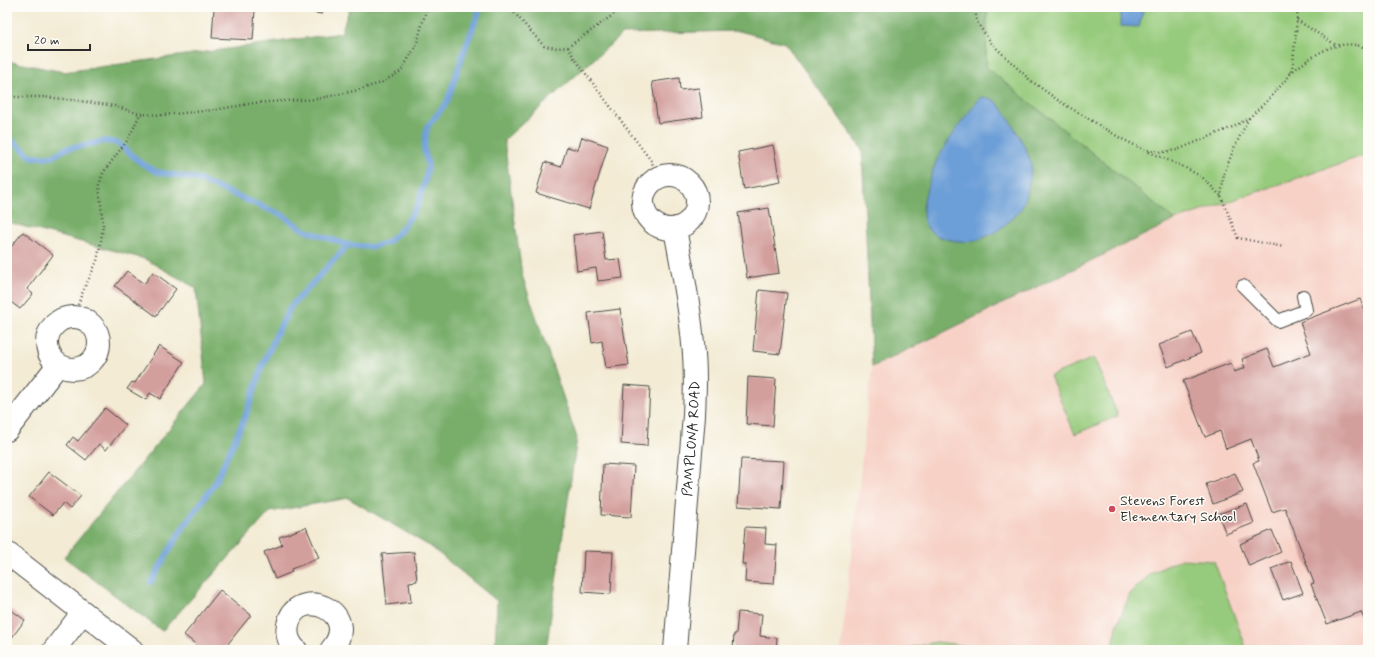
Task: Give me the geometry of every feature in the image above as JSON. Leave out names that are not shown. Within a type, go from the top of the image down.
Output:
[{"type":"street","points":[[664,175],[679,176],[691,184],[697,196],[697,209],[689,222],[675,229],[665,229],[656,226],[648,219],[642,208],[643,195],[648,186],[656,178],[664,175]]},
{"type":"street","name":"PAMPLONA ROAD","points":[[675,229],[694,345],[695,382],[694,415],[675,650]]},
{"type":"street","points":[[74,316],[86,319],[93,325],[100,340],[99,349],[94,359],[87,365],[76,369],[58,365],[49,354],[46,346],[49,330],[55,323],[65,318],[74,316]]},
{"type":"street","points":[[7,430],[58,365]]},
{"type":"street","points":[[7,553],[132,650]]},
{"type":"street","points":[[296,650],[288,638],[288,621],[293,613],[300,607],[307,604],[316,604],[326,607],[338,620],[340,629],[339,635],[336,644],[331,650]]},
{"type":"street","points":[[54,650],[83,612]]},
{"type":"lane","points":[[1243,286],[1278,321],[1306,310],[1303,296]]},
{"type":"path","points":[[7,99],[15,97],[42,97],[65,99],[115,106],[140,114],[164,115],[214,110],[254,103],[316,99],[354,91],[381,83],[401,71],[416,46],[427,7]]},
{"type":"path","points":[[509,7],[544,46],[558,48],[568,47],[624,7]]},
{"type":"path","points":[[974,7],[978,24],[992,44],[1030,80],[1059,101],[1122,139],[1182,166],[1202,177],[1221,196],[1238,238],[1284,246]]},
{"type":"path","points":[[1290,74],[1293,64],[1298,7]]},
{"type":"path","points":[[1297,20],[1336,45]]},
{"type":"path","points":[[1145,150],[1163,152],[1177,150],[1235,126],[1249,118],[1267,102],[1290,74],[1309,59],[1336,45],[1361,46],[1368,49]]},
{"type":"path","points":[[568,47],[574,58],[652,162],[656,178]]},
{"type":"path","points":[[74,316],[81,296],[97,261],[102,241],[103,225],[99,185],[103,173],[129,138],[140,114]]},
{"type":"path","points":[[1221,196],[1224,174],[1234,148],[1249,118]]},
{"type":"shaded area","name":"Stevens Forest Elementary School","points":[[1368,154],[1368,650],[841,650],[872,367],[1175,220]]},
{"type":"green space","points":[[350,7],[987,7],[986,67],[1175,220],[872,367],[862,149],[785,43],[739,31],[622,34],[504,140],[522,275],[577,438],[546,650],[495,650],[497,601],[431,547],[348,498],[270,512],[162,631],[64,557],[206,384],[196,288],[145,259],[7,222],[7,61],[64,72],[341,33]]},
{"type":"green space","points":[[987,7],[1368,7],[1368,154],[1175,220],[986,67]]},
{"type":"green space","points":[[1094,358],[1118,416],[1075,434],[1050,376]]},
{"type":"green space","points":[[1181,559],[1214,561],[1247,650],[1112,650],[1118,623],[1130,594],[1150,574]]},
{"type":"green space","points":[[936,642],[977,647],[983,650],[899,650]]},
{"type":"water","points":[[1121,7],[1144,7],[1139,27],[1120,26]]},
{"type":"water","points":[[981,97],[992,99],[999,105],[1022,141],[1030,158],[1031,164],[1028,191],[1025,202],[1015,216],[995,232],[975,240],[963,242],[950,240],[934,234],[928,228],[924,221],[923,205],[936,162],[957,128]]},
{"type":"building","points":[[300,7],[323,7],[322,14],[300,11]]},
{"type":"building","points":[[214,8],[255,10],[253,40],[212,38]]},
{"type":"building","points":[[679,78],[680,90],[699,88],[703,117],[658,123],[652,82]]},
{"type":"building","points":[[582,137],[608,146],[589,209],[536,193],[545,162],[561,167],[567,147],[578,150]]},
{"type":"building","points":[[773,145],[780,182],[744,189],[738,152]]},
{"type":"building","points":[[769,208],[779,273],[747,278],[738,213]]},
{"type":"building","points":[[602,231],[606,260],[620,259],[623,278],[598,281],[596,268],[577,271],[573,235]]},
{"type":"building","points":[[23,232],[53,255],[27,289],[33,294],[20,309],[7,299],[7,268],[10,263],[7,261],[7,252]]},
{"type":"building","points":[[127,271],[144,284],[153,272],[176,289],[156,316],[115,286]]},
{"type":"building","points":[[759,290],[787,293],[780,354],[753,351]]},
{"type":"building","points":[[1360,299],[1368,319],[1368,629],[1361,612],[1327,624],[1311,584],[1314,583],[1285,508],[1272,512],[1253,463],[1259,461],[1251,439],[1226,449],[1220,431],[1205,437],[1183,381],[1231,363],[1234,372],[1245,368],[1242,359],[1267,349],[1274,367],[1311,353],[1300,322]]},
{"type":"building","points":[[620,309],[629,365],[606,368],[602,341],[592,343],[588,313]]},
{"type":"building","points":[[1192,332],[1201,353],[1168,367],[1159,345]]},
{"type":"building","points":[[159,346],[184,362],[160,399],[150,393],[146,400],[127,389],[132,382],[135,383]]},
{"type":"building","points":[[748,377],[776,379],[773,426],[746,424]]},
{"type":"building","points":[[624,385],[650,387],[647,446],[621,444]]},
{"type":"building","points":[[105,408],[126,425],[106,450],[99,444],[86,460],[67,445],[73,437],[78,441]]},
{"type":"building","points":[[741,459],[784,461],[781,509],[738,506]]},
{"type":"building","points":[[603,464],[634,466],[631,517],[601,515]]},
{"type":"building","points":[[49,472],[81,496],[70,509],[63,503],[53,515],[29,497]]},
{"type":"building","points":[[1235,473],[1243,492],[1213,504],[1206,484]]},
{"type":"building","points":[[1247,504],[1254,523],[1226,534],[1218,514]]},
{"type":"building","points":[[306,527],[319,558],[291,569],[292,572],[275,579],[264,552],[282,545],[279,537]]},
{"type":"building","points":[[745,527],[766,528],[765,544],[777,545],[774,584],[745,582],[746,564],[742,564]]},
{"type":"building","points":[[1272,530],[1281,552],[1249,566],[1240,544]]},
{"type":"building","points":[[584,551],[613,552],[611,594],[582,592]]},
{"type":"building","points":[[414,552],[417,581],[409,582],[411,602],[387,605],[382,554]]},
{"type":"building","points":[[1291,561],[1303,593],[1283,600],[1271,569]]},
{"type":"building","points":[[220,590],[251,615],[223,650],[203,650],[184,635]]},
{"type":"building","points":[[7,607],[25,620],[10,640],[7,637]]},
{"type":"building","points":[[738,612],[762,614],[760,636],[777,638],[776,650],[733,650]]},
{"type":"building","points":[[576,647],[603,649],[603,650],[576,650]]},
{"type":"waterway","points":[[7,138],[32,157],[52,157],[65,149],[104,141],[118,143],[141,163],[157,172],[197,179],[282,215],[304,230],[348,245],[372,247],[388,242],[401,230],[417,207],[428,166],[424,149],[427,127],[447,102],[465,48],[481,7]]},
{"type":"waterway","points":[[151,582],[180,532],[215,483],[246,415],[262,367],[291,306],[348,245]]},
{"type":"place","name":"Stevens Forest Elementary School","points":[[1112,509]]}]
